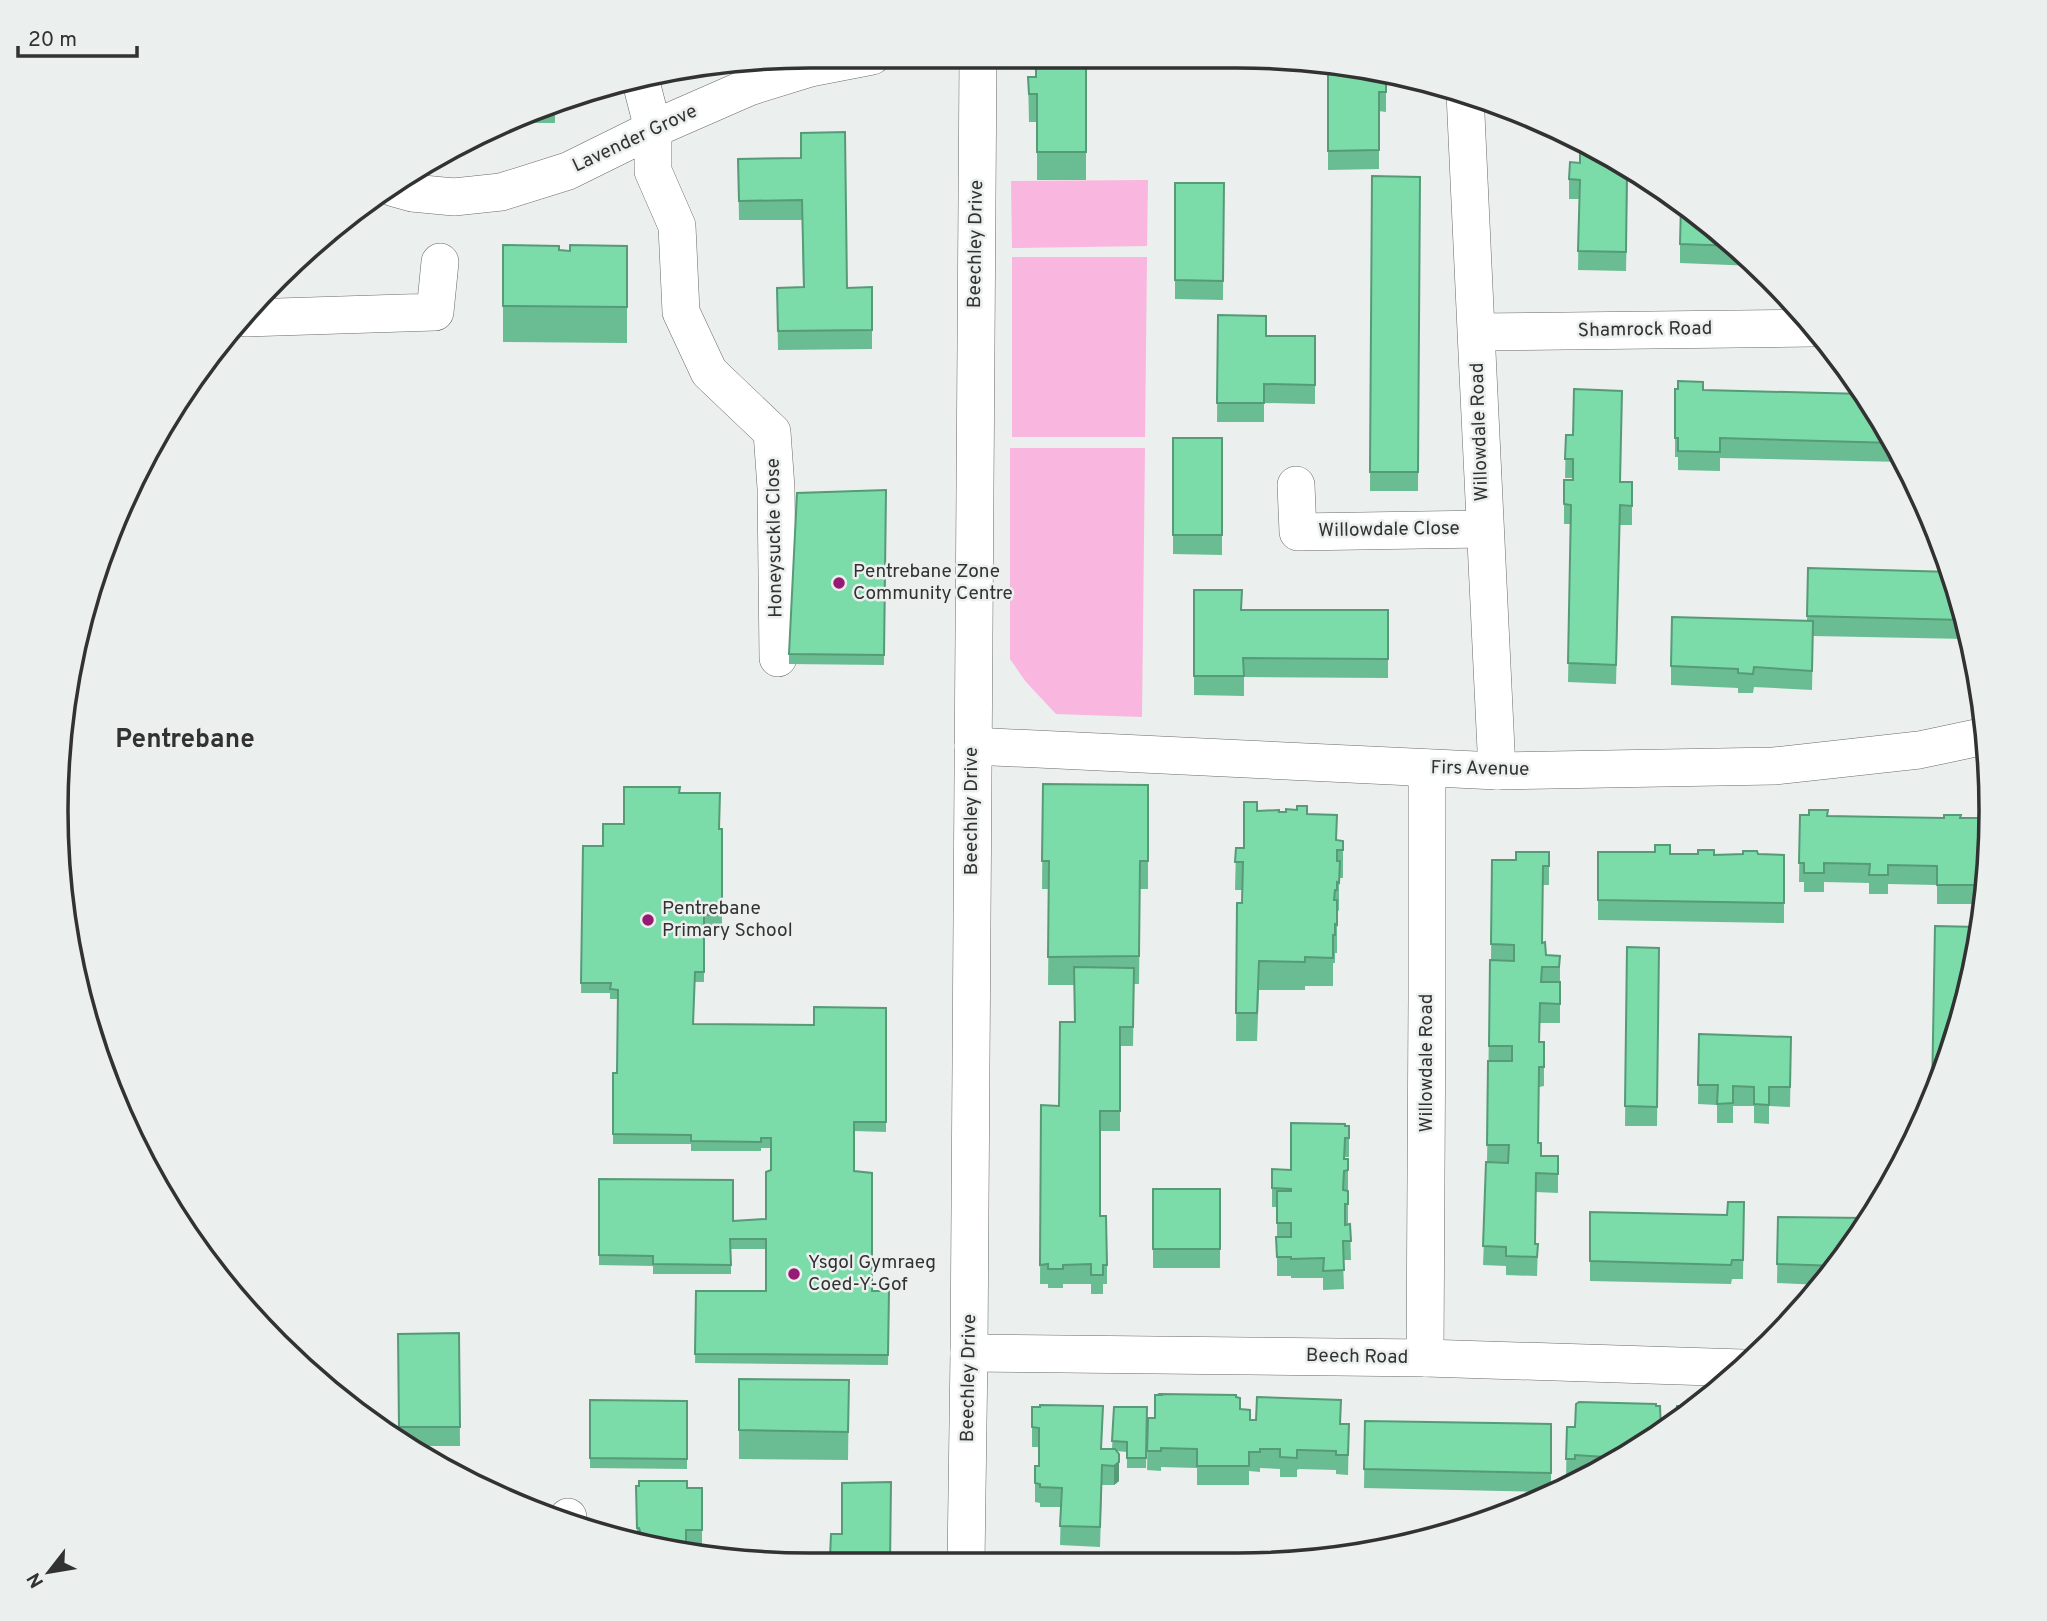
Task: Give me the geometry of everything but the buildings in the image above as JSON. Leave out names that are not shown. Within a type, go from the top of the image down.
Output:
[{"type":"street","name":"Lavender Grove","points":[[403,190],[454,197],[501,192],[568,171],[653,129],[749,87],[810,68]]},
{"type":"street","name":"Beechley Drive","points":[[966,1553],[970,1353],[978,68]]},
{"type":"street","name":"Honeysuckle Close","points":[[643,88],[653,129],[653,171],[677,226],[681,312],[709,372],[772,432],[776,488],[778,659]]},
{"type":"street","name":"Willowdale Road","points":[[1466,105],[1497,771]]},
{"type":"street","points":[[255,318],[435,312],[440,262]]},
{"type":"street","name":"Shamrock Road","points":[[1477,332],[1801,328]]},
{"type":"street","name":"Willowdale Close","points":[[1296,485],[1298,532],[1484,529]]},
{"type":"street","name":"Firs Avenue","points":[[973,746],[1497,771],[1774,766],[1919,750],[1975,738]]},
{"type":"street","name":"Willowdale Road","points":[[1425,1358],[1427,768]]},
{"type":"street","name":"Beech Road","points":[[970,1353],[1425,1358],[1728,1367]]},
{"type":"shaded area","points":[[1148,180],[1147,246],[1012,248],[1011,181]]},
{"type":"shaded area","points":[[1012,257],[1147,257],[1145,437],[1012,437]]},
{"type":"shaded area","points":[[1010,448],[1145,448],[1142,717],[1056,714],[1026,682],[1010,659]]},
{"type":"place","name":"Pentrebane Zone Community Centre","points":[[839,583]]},
{"type":"place","name":"Pentrebane Primary School","points":[[648,920]]},
{"type":"place","name":"Ysgol Gymraeg Coed-Y-Gof","points":[[794,1274]]},
{"type":"district","name":"Pentrebane","points":[[185,740]]}]
